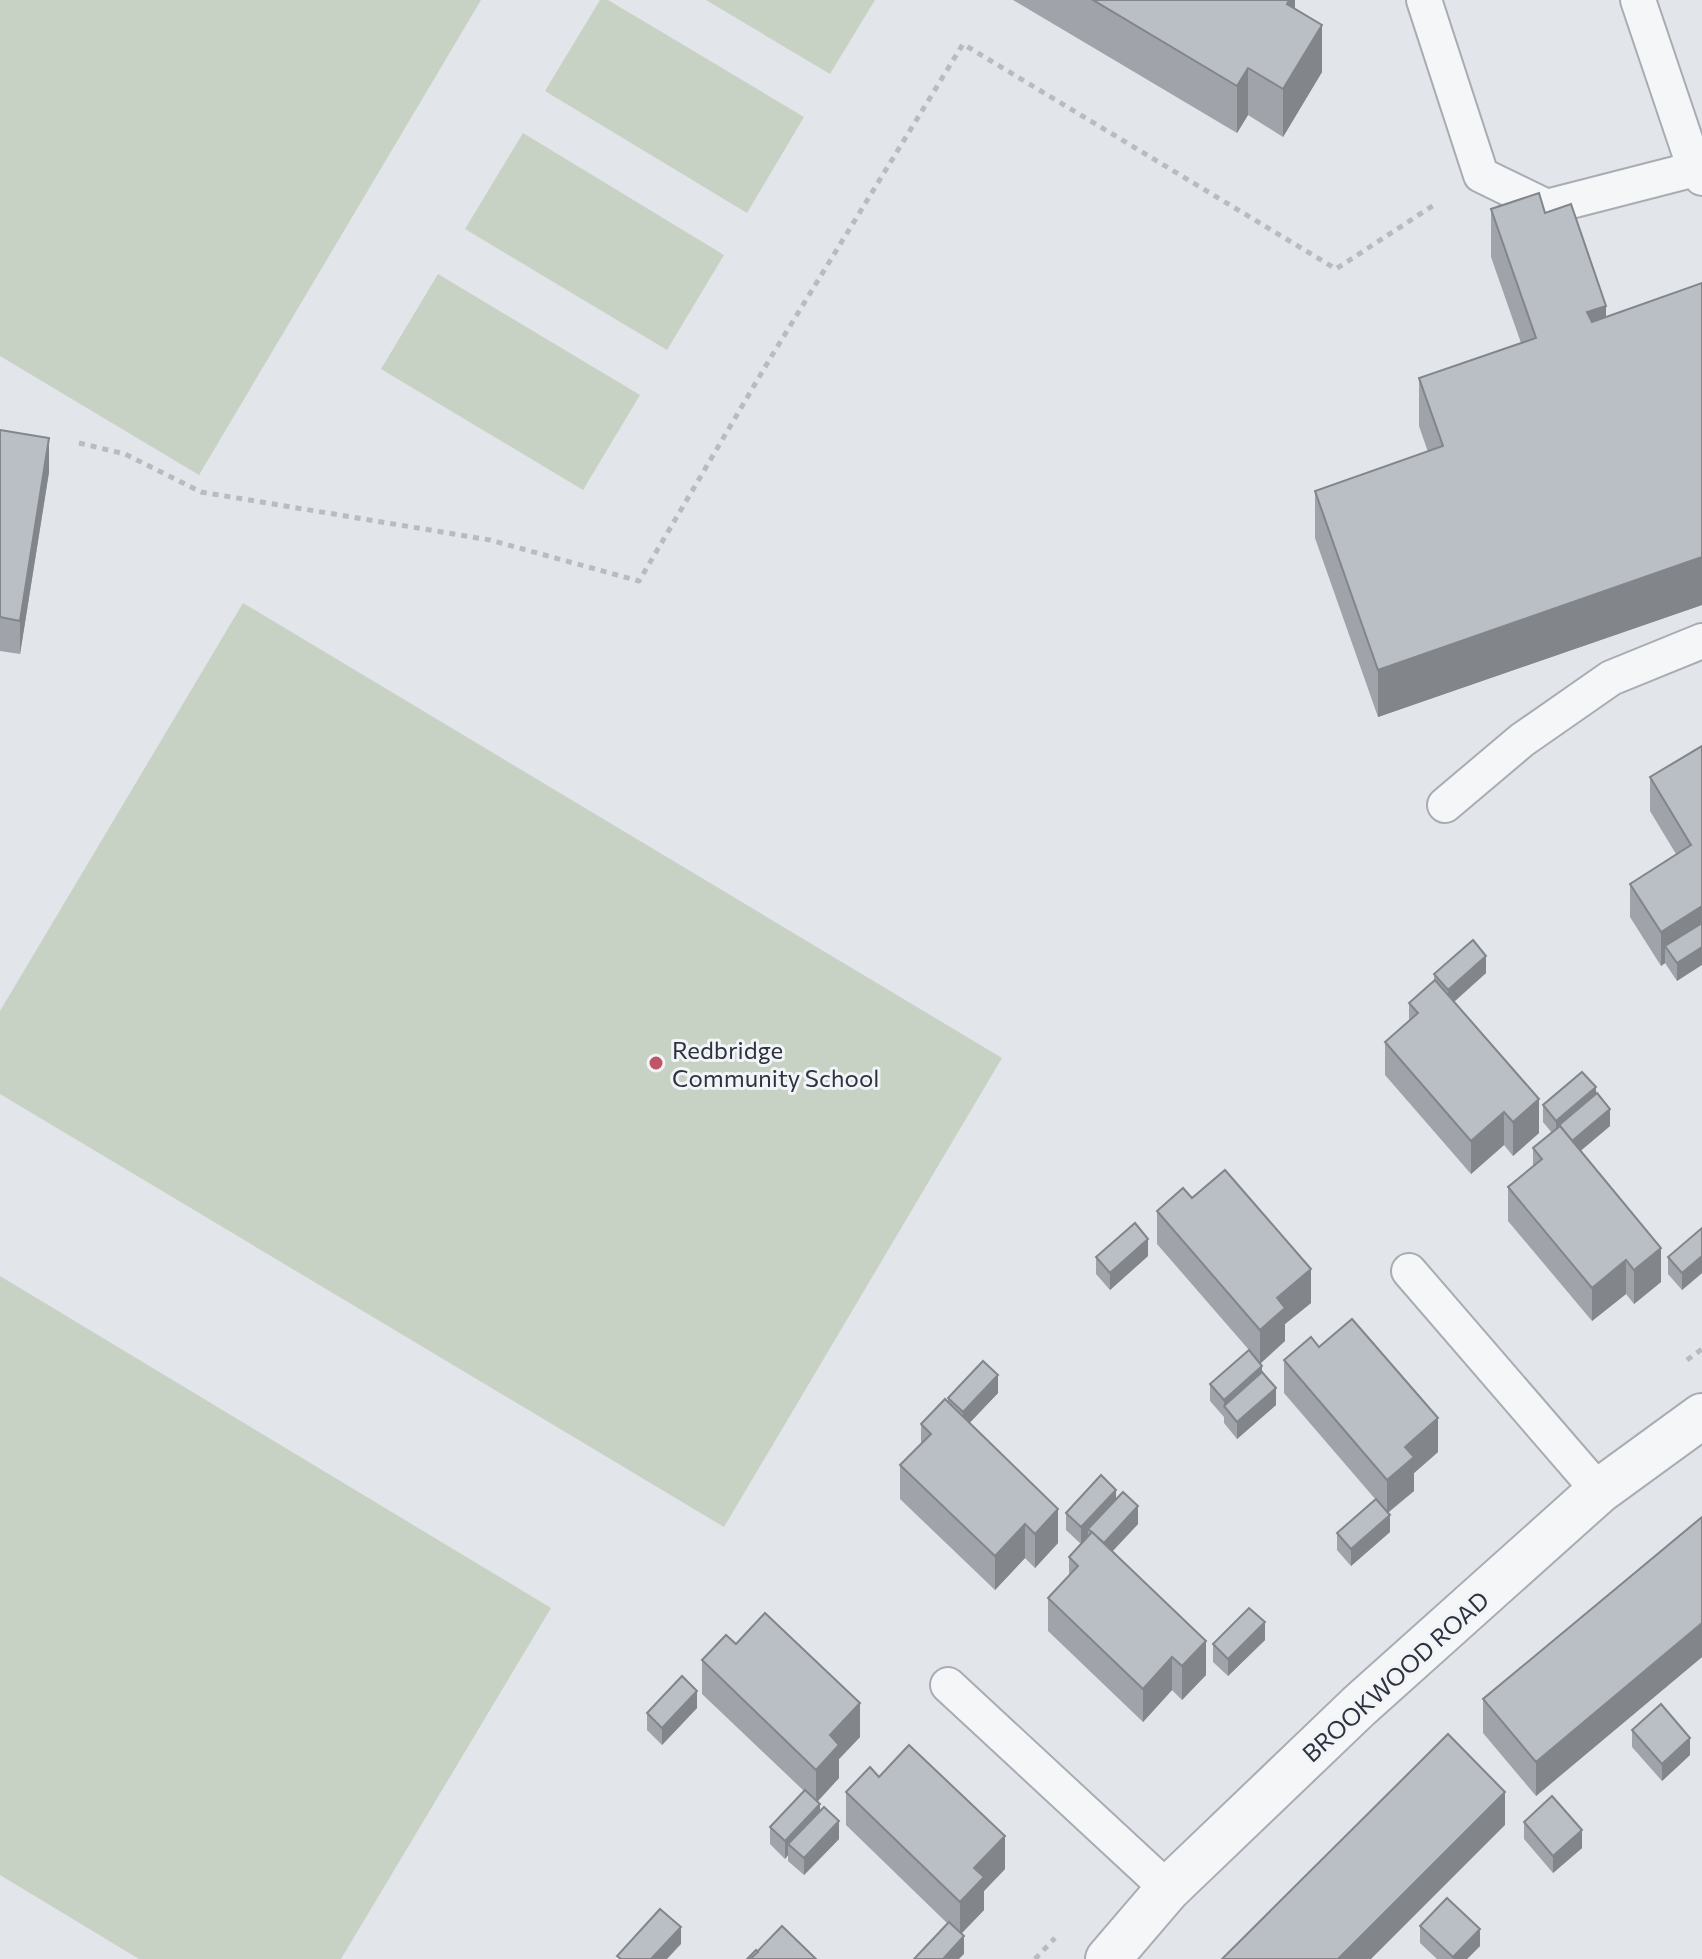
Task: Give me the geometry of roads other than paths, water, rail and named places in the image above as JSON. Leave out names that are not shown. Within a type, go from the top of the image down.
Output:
[{"type":"street","name":"BROOKWOOD ROAD","points":[[1108,1959],[1168,1889],[1359,1706],[1599,1491],[1702,1416]]},
{"type":"lane","points":[[1424,0],[1481,175],[1547,207],[1698,173],[1638,0]]},
{"type":"lane","points":[[1445,805],[1522,740],[1611,678],[1702,641]]},
{"type":"lane","points":[[1409,1271],[1599,1491]]},
{"type":"lane","points":[[948,1685],[1168,1889]]},
{"type":"place","name":"Redbridge Community School","points":[[656,1063]]}]
